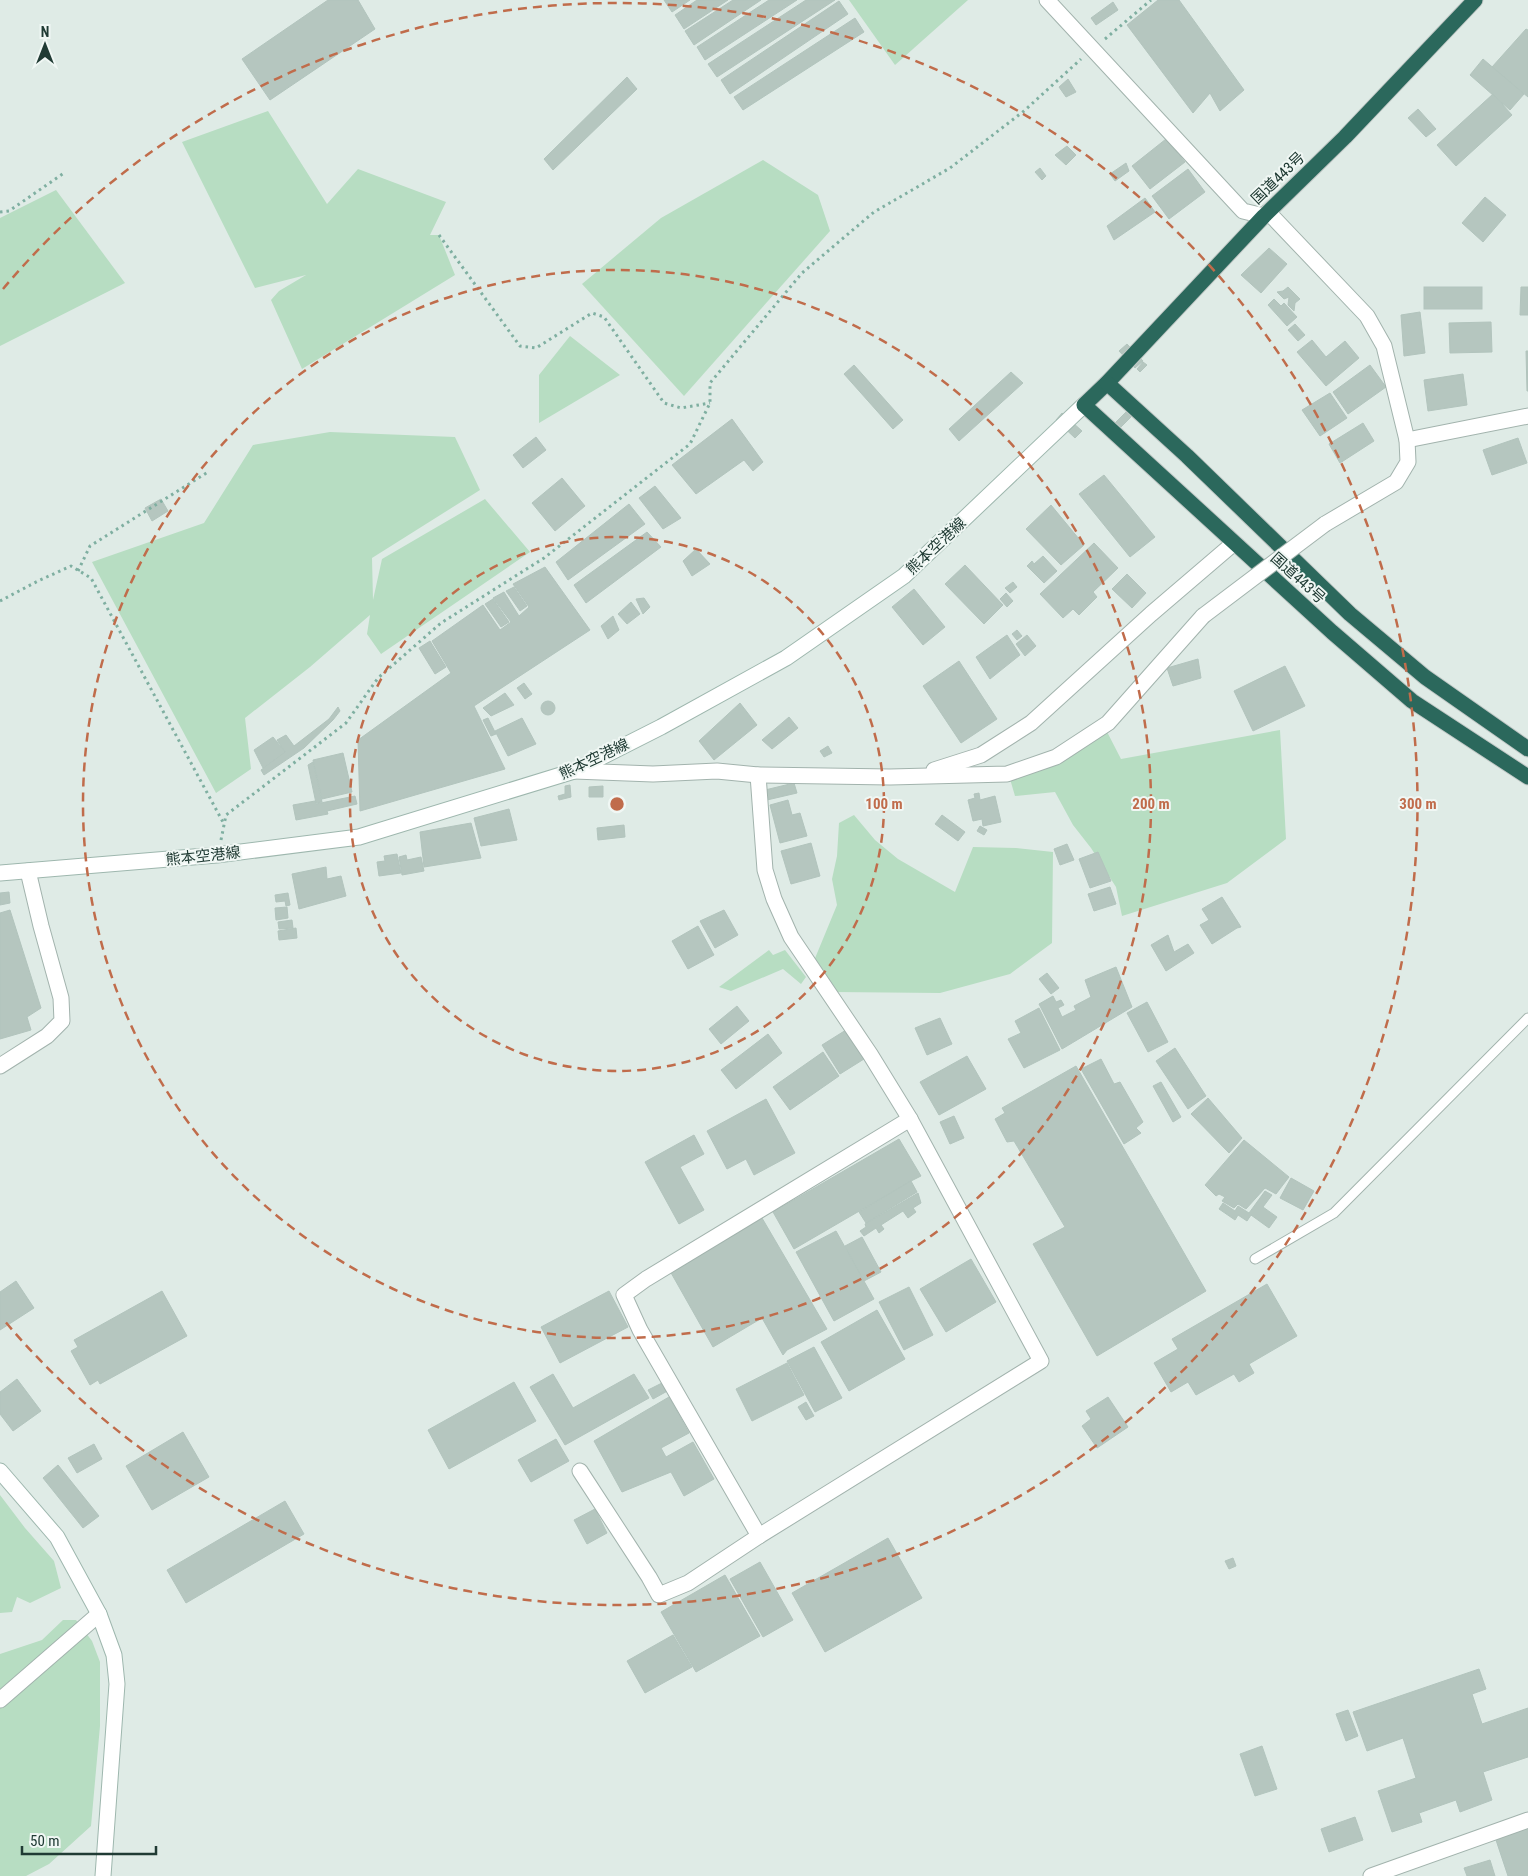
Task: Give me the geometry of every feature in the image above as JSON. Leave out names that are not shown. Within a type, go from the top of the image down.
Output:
[{"type":"highway","name":"国道443号","points":[[1475,0],[1345,138],[1266,214],[1084,405],[1332,632],[1412,701],[1528,778]]},
{"type":"highway","name":"国道443号","points":[[1107,383],[1187,456],[1350,614],[1425,677],[1528,749]]},
{"type":"street","points":[[574,771],[653,774],[717,771],[758,776],[1007,774],[1056,757],[1108,723],[1203,616],[1324,524],[1396,482],[1408,462],[1406,440],[1384,346],[1367,316],[1266,214],[1243,212],[1047,0]]},
{"type":"street","name":"熊本空港線","points":[[0,873],[217,855],[359,837],[574,771],[661,727],[786,658],[904,576],[1084,405]]},
{"type":"street","points":[[1406,440],[1528,416]]},
{"type":"street","points":[[916,776],[981,755],[1031,723],[1150,614],[1234,543]]},
{"type":"street","points":[[580,1471],[659,1595],[688,1583],[759,1536],[1041,1361],[910,1119],[870,1054],[791,937],[774,899],[765,870],[758,776]]},
{"type":"street","points":[[0,1066],[47,1036],[62,1021],[61,998],[28,871]]},
{"type":"street","points":[[759,1536],[640,1330],[624,1295],[646,1279],[910,1119]]},
{"type":"street","points":[[0,1471],[57,1537],[100,1614],[114,1655],[117,1684],[103,1876]]},
{"type":"street","points":[[0,1700],[100,1614]]},
{"type":"street","points":[[1371,1876],[1528,1820]]},
{"type":"lane","points":[[1254,1259],[1334,1213],[1528,1018]]},
{"type":"path","points":[[217,855],[226,814],[346,723],[378,678],[441,623],[544,558],[690,444],[710,403],[710,383],[802,273],[874,212],[950,168],[1024,111],[1151,0]]},
{"type":"path","points":[[0,212],[9,212],[64,173]]},
{"type":"path","points":[[439,235],[520,346],[536,348],[592,313],[604,317],[664,403],[681,408],[710,403]]},
{"type":"path","points":[[78,571],[90,546],[208,472]]},
{"type":"path","points":[[0,601],[71,566],[91,578],[224,824]]},
{"type":"green space","points":[[849,0],[968,0],[895,65]]},
{"type":"green space","points":[[268,111],[327,204],[358,169],[446,202],[430,235],[439,235],[455,275],[302,369],[271,300],[279,291],[306,275],[255,288],[182,142]]},
{"type":"green space","points":[[763,160],[818,195],[830,231],[684,396],[582,284],[661,218]]},
{"type":"green space","points":[[56,190],[125,283],[0,346],[0,218]]},
{"type":"green space","points":[[570,336],[620,375],[539,423],[539,375]]},
{"type":"green space","points":[[330,432],[455,437],[480,490],[372,558],[373,600],[382,559],[485,499],[530,552],[381,654],[367,634],[370,615],[310,667],[245,718],[251,769],[216,793],[92,562],[204,523],[253,445]]},
{"type":"green space","points":[[1104,726],[1121,759],[1280,730],[1286,839],[1227,883],[1122,916],[1116,887],[1091,848],[1073,825],[1055,792],[1015,796],[1010,779]]},
{"type":"green space","points":[[854,815],[875,840],[898,859],[955,892],[973,847],[1016,848],[1053,852],[1052,943],[1010,974],[940,993],[833,992],[811,968],[837,905],[832,879],[837,856],[839,823]]},
{"type":"green space","points":[[769,950],[773,955],[785,950],[806,977],[801,984],[783,969],[731,991],[719,987]]},
{"type":"green space","points":[[0,1495],[25,1528],[54,1561],[61,1588],[30,1603],[17,1597],[12,1612],[0,1613]]},
{"type":"green space","points":[[63,1620],[76,1620],[92,1641],[100,1662],[100,1726],[91,1826],[49,1864],[26,1876],[0,1876],[0,1654],[42,1640]]},
{"type":"building","points":[[328,0],[358,0],[375,29],[270,100],[242,59]]},
{"type":"building","points":[[664,0],[690,0],[672,12]]},
{"type":"building","points":[[697,0],[728,0],[684,29],[675,15]]},
{"type":"building","points":[[733,0],[761,0],[694,45],[685,31]]},
{"type":"building","points":[[769,0],[797,0],[705,60],[697,47]]},
{"type":"building","points":[[806,0],[835,0],[717,77],[708,64]]},
{"type":"building","points":[[1158,0],[1179,0],[1244,90],[1220,111],[1210,93],[1193,113],[1127,25]]},
{"type":"building","points":[[839,1],[848,14],[730,94],[721,80]]},
{"type":"building","points":[[1113,2],[1118,10],[1096,25],[1091,18]]},
{"type":"building","points":[[855,18],[864,32],[743,110],[734,97]]},
{"type":"building","points":[[1526,29],[1528,30],[1528,97],[1492,67]]},
{"type":"building","points":[[1483,59],[1524,94],[1510,110],[1470,75]]},
{"type":"building","points":[[627,77],[637,89],[553,170],[544,159]]},
{"type":"building","points":[[1068,79],[1076,92],[1066,97],[1059,87]]},
{"type":"building","points":[[1493,94],[1512,115],[1456,166],[1437,145]]},
{"type":"building","points":[[1418,109],[1436,129],[1426,137],[1408,118]]},
{"type":"building","points":[[1166,139],[1185,162],[1150,189],[1132,166]]},
{"type":"building","points":[[1067,146],[1076,155],[1066,165],[1055,155]]},
{"type":"building","points":[[1126,163],[1129,171],[1115,181],[1110,174]]},
{"type":"building","points":[[1040,168],[1046,176],[1042,180],[1035,172]]},
{"type":"building","points":[[1188,169],[1205,192],[1169,219],[1152,196]]},
{"type":"building","points":[[1485,197],[1506,215],[1483,242],[1462,223]]},
{"type":"building","points":[[1145,198],[1155,212],[1114,240],[1107,226]]},
{"type":"building","points":[[1269,248],[1287,264],[1261,293],[1241,275]]},
{"type":"building","points":[[1288,287],[1300,299],[1295,303],[1294,311],[1288,305],[1289,297],[1284,299],[1277,292],[1283,291]]},
{"type":"building","points":[[1424,287],[1482,287],[1482,309],[1424,309]]},
{"type":"building","points":[[1521,287],[1528,287],[1528,315],[1520,315]]},
{"type":"building","points":[[1274,299],[1281,306],[1284,303],[1297,317],[1287,326],[1268,305]]},
{"type":"building","points":[[1420,312],[1425,353],[1404,356],[1401,315]]},
{"type":"building","points":[[1491,322],[1492,352],[1450,353],[1449,323]]},
{"type":"building","points":[[1295,324],[1305,335],[1298,341],[1288,330]]},
{"type":"building","points":[[1312,340],[1326,357],[1345,341],[1359,358],[1326,386],[1297,352]]},
{"type":"building","points":[[1127,344],[1143,361],[1135,368],[1119,351]]},
{"type":"building","points":[[1526,351],[1528,351],[1528,391],[1527,391]]},
{"type":"building","points":[[1143,362],[1147,365],[1140,372],[1137,369]]},
{"type":"building","points":[[854,365],[903,420],[893,429],[844,374]]},
{"type":"building","points":[[1370,365],[1386,387],[1348,414],[1333,392]]},
{"type":"building","points":[[1011,372],[1023,383],[959,441],[949,429]]},
{"type":"building","points":[[1463,374],[1467,405],[1428,411],[1424,380]]},
{"type":"building","points":[[1330,393],[1347,418],[1320,436],[1302,410]]},
{"type":"building","points":[[1134,404],[1139,409],[1116,432],[1111,427]]},
{"type":"building","points":[[1062,413],[1082,431],[1075,438],[1056,420]]},
{"type":"building","points":[[732,419],[763,462],[753,471],[744,460],[696,494],[672,465]]},
{"type":"building","points":[[1363,423],[1374,441],[1340,463],[1329,444]]},
{"type":"building","points":[[536,437],[546,450],[523,468],[513,455]]},
{"type":"building","points":[[1518,438],[1527,463],[1492,475],[1483,450]]},
{"type":"building","points":[[1104,475],[1155,537],[1130,557],[1079,494]]},
{"type":"building","points":[[562,478],[585,506],[555,531],[532,503]]},
{"type":"building","points":[[655,486],[681,518],[663,529],[639,498]]},
{"type":"building","points":[[161,499],[168,511],[152,521],[145,508]]},
{"type":"building","points":[[629,504],[645,524],[568,580],[556,562]]},
{"type":"building","points":[[1051,505],[1084,545],[1061,565],[1026,529]]},
{"type":"building","points":[[647,532],[661,547],[586,603],[574,585]]},
{"type":"building","points":[[1094,543],[1118,568],[1093,592],[1097,597],[1079,615],[1073,609],[1063,618],[1040,594]]},
{"type":"building","points":[[696,549],[710,564],[692,576],[683,561]]},
{"type":"building","points":[[1043,556],[1057,571],[1044,583],[1027,566],[1032,561],[1034,564]]},
{"type":"building","points":[[965,565],[1003,605],[984,624],[945,584]]},
{"type":"building","points":[[545,567],[590,630],[474,706],[505,769],[360,811],[358,740],[451,673],[432,641],[483,605],[500,630],[511,622],[493,598],[504,592],[519,616],[529,607],[513,584]]},
{"type":"building","points":[[1127,574],[1146,593],[1132,608],[1112,589]]},
{"type":"building","points":[[1013,582],[1017,587],[1010,593],[1005,588]]},
{"type":"building","points":[[514,587],[527,606],[520,611],[506,591]]},
{"type":"building","points":[[914,589],[945,627],[923,645],[892,607]]},
{"type":"building","points":[[1006,593],[1013,601],[1007,607],[1000,599]]},
{"type":"building","points":[[644,598],[650,607],[643,614],[636,599]]},
{"type":"building","points":[[493,599],[509,622],[501,627],[485,604]]},
{"type":"building","points":[[631,602],[640,614],[627,624],[618,614]]},
{"type":"building","points":[[613,616],[619,630],[608,639],[601,626]]},
{"type":"building","points":[[1017,630],[1022,636],[1017,640],[1012,634]]},
{"type":"building","points":[[1007,635],[1020,655],[990,679],[976,657]]},
{"type":"building","points":[[1027,635],[1036,646],[1025,656],[1016,644]]},
{"type":"building","points":[[430,641],[446,667],[435,674],[419,648]]},
{"type":"building","points":[[1198,659],[1201,678],[1173,686],[1167,668]]},
{"type":"building","points":[[959,661],[997,719],[961,743],[923,686]]},
{"type":"building","points":[[1285,666],[1305,706],[1253,731],[1234,691]]},
{"type":"building","points":[[524,683],[532,694],[525,699],[517,688]]},
{"type":"building","points":[[505,693],[514,705],[491,716],[483,708]]},
{"type":"building","points":[[545,701],[551,701],[555,708],[551,715],[545,715],[541,711],[541,705]]},
{"type":"building","points":[[740,703],[757,725],[714,760],[699,741]]},
{"type":"building","points":[[338,707],[340,711],[333,720],[304,748],[264,775],[261,770],[285,752],[277,740],[286,735],[294,746],[329,719]]},
{"type":"building","points":[[789,717],[798,728],[772,749],[762,740]]},
{"type":"building","points":[[488,718],[496,734],[491,736],[483,720]]},
{"type":"building","points":[[522,718],[536,744],[508,756],[495,731]]},
{"type":"building","points":[[273,737],[285,752],[263,768],[254,750]]},
{"type":"building","points":[[828,746],[832,753],[824,757],[820,751]]},
{"type":"building","points":[[343,753],[352,792],[322,799],[313,760]]},
{"type":"building","points":[[313,762],[322,802],[316,803],[308,765]]},
{"type":"building","points":[[794,783],[797,793],[767,800],[765,790]]},
{"type":"building","points":[[570,785],[571,797],[559,800],[558,796],[565,794],[565,786]]},
{"type":"building","points":[[603,786],[603,797],[589,797],[589,787]]},
{"type":"building","points":[[979,793],[980,800],[995,796],[1001,822],[983,826],[982,819],[973,821],[968,800],[975,798],[974,794]]},
{"type":"building","points":[[355,796],[357,804],[327,811],[328,814],[296,820],[293,805],[315,801],[316,804]]},
{"type":"building","points":[[788,800],[792,815],[800,813],[807,836],[780,843],[770,805]]},
{"type":"building","points":[[509,809],[517,840],[481,846],[474,818]]},
{"type":"building","points":[[942,815],[965,832],[958,841],[935,824]]},
{"type":"building","points":[[471,823],[481,858],[424,867],[420,832]]},
{"type":"building","points":[[624,825],[625,837],[598,840],[597,828]]},
{"type":"building","points":[[980,826],[987,830],[984,835],[977,831]]},
{"type":"building","points":[[811,843],[820,876],[791,884],[781,851]]},
{"type":"building","points":[[1067,844],[1074,860],[1060,865],[1054,849]]},
{"type":"building","points":[[1098,852],[1111,881],[1090,888],[1079,859]]},
{"type":"building","points":[[397,854],[401,873],[379,876],[377,862],[385,861],[384,856]]},
{"type":"building","points":[[406,855],[407,860],[421,857],[424,871],[402,875],[399,857]]},
{"type":"building","points":[[326,867],[327,879],[341,876],[346,896],[299,909],[292,874]]},
{"type":"building","points":[[1110,887],[1116,904],[1094,911],[1088,894]]},
{"type":"building","points":[[9,892],[10,903],[0,905],[0,893]]},
{"type":"building","points":[[288,893],[290,905],[286,906],[285,901],[276,902],[275,895]]},
{"type":"building","points":[[1222,897],[1241,927],[1212,944],[1200,925],[1209,920],[1202,909]]},
{"type":"building","points":[[287,907],[288,918],[276,920],[275,908]]},
{"type":"building","points":[[10,910],[41,1008],[27,1017],[31,1030],[0,1039],[0,913]]},
{"type":"building","points":[[724,910],[738,935],[715,948],[700,921]]},
{"type":"building","points":[[292,920],[293,928],[279,929],[278,922]]},
{"type":"building","points":[[698,926],[714,955],[688,969],[672,941]]},
{"type":"building","points":[[296,928],[297,938],[279,940],[278,931]]},
{"type":"building","points":[[1168,935],[1174,952],[1188,944],[1194,953],[1166,971],[1151,945]]},
{"type":"building","points":[[1116,967],[1132,1007],[1062,1049],[1039,1004],[1053,996],[1056,1002],[1061,1000],[1064,1005],[1058,1008],[1062,1017],[1076,1010],[1074,1006],[1091,997],[1085,980]]},
{"type":"building","points":[[1047,973],[1059,988],[1051,994],[1039,979]]},
{"type":"building","points":[[1147,1002],[1168,1042],[1148,1052],[1127,1013]]},
{"type":"building","points":[[737,1006],[749,1021],[721,1044],[709,1029]]},
{"type":"building","points":[[1039,1008],[1060,1050],[1024,1068],[1008,1039],[1021,1033],[1015,1021]]},
{"type":"building","points":[[940,1018],[952,1044],[927,1055],[915,1028]]},
{"type":"building","points":[[846,1030],[864,1059],[840,1074],[822,1045]]},
{"type":"building","points":[[768,1034],[782,1053],[736,1089],[721,1070]]},
{"type":"building","points":[[1175,1048],[1206,1096],[1188,1109],[1156,1061]]},
{"type":"building","points":[[823,1052],[839,1076],[790,1110],[773,1087]]},
{"type":"building","points":[[967,1056],[986,1089],[939,1115],[920,1082]]},
{"type":"building","points":[[1101,1059],[1114,1084],[1120,1082],[1143,1122],[1136,1128],[1141,1133],[1124,1144],[1081,1069]]},
{"type":"building","points":[[1076,1066],[1206,1291],[1097,1356],[1033,1244],[1065,1227],[1014,1141],[1007,1142],[995,1119],[1005,1113],[1002,1108]]},
{"type":"building","points":[[1161,1082],[1181,1117],[1173,1122],[1153,1086]]},
{"type":"building","points":[[1208,1098],[1242,1138],[1229,1153],[1191,1114]]},
{"type":"building","points":[[766,1099],[795,1153],[754,1175],[746,1159],[727,1169],[707,1131]]},
{"type":"building","points":[[954,1116],[964,1138],[950,1144],[940,1122]]},
{"type":"building","points":[[694,1135],[704,1154],[680,1167],[704,1210],[679,1224],[645,1162]]},
{"type":"building","points":[[899,1139],[921,1176],[794,1249],[773,1212]]},
{"type":"building","points":[[1244,1140],[1289,1177],[1276,1194],[1265,1188],[1246,1209],[1238,1204],[1234,1208],[1222,1201],[1225,1197],[1219,1194],[1216,1196],[1205,1185]]},
{"type":"building","points":[[1291,1178],[1314,1191],[1303,1210],[1280,1198]]},
{"type":"building","points":[[911,1181],[917,1192],[866,1223],[859,1212]]},
{"type":"building","points":[[1265,1191],[1272,1195],[1263,1207],[1277,1217],[1269,1228],[1251,1215],[1247,1221],[1238,1215],[1235,1220],[1219,1209],[1223,1203],[1235,1211],[1238,1206],[1249,1213]]},
{"type":"building","points":[[918,1193],[921,1203],[913,1208],[916,1212],[908,1218],[903,1211],[881,1225],[884,1229],[879,1233],[876,1228],[864,1236],[860,1231],[866,1227],[865,1224]]},
{"type":"building","points":[[762,1218],[827,1329],[787,1350],[783,1355],[762,1318],[713,1347],[670,1271]]},
{"type":"building","points":[[836,1231],[874,1299],[834,1321],[796,1252]]},
{"type":"building","points":[[862,1237],[881,1272],[864,1281],[845,1246]]},
{"type":"building","points":[[971,1259],[996,1302],[946,1332],[920,1289]]},
{"type":"building","points":[[16,1281],[34,1308],[0,1330],[0,1292]]},
{"type":"building","points":[[1267,1284],[1297,1336],[1249,1364],[1254,1373],[1239,1382],[1234,1374],[1196,1395],[1188,1382],[1171,1392],[1154,1363],[1178,1349],[1172,1339]]},
{"type":"building","points":[[909,1287],[933,1335],[904,1350],[879,1302]]},
{"type":"building","points":[[162,1291],[187,1336],[100,1384],[98,1380],[90,1385],[71,1351],[78,1347],[74,1340]]},
{"type":"building","points":[[609,1291],[628,1327],[560,1363],[541,1327]]},
{"type":"building","points":[[877,1310],[905,1359],[849,1391],[821,1342]]},
{"type":"building","points":[[814,1347],[842,1398],[815,1412],[787,1361]]},
{"type":"building","points":[[787,1363],[804,1395],[752,1421],[736,1389]]},
{"type":"building","points":[[553,1374],[573,1408],[634,1374],[649,1398],[565,1445],[530,1387]]},
{"type":"building","points":[[17,1379],[41,1411],[13,1431],[0,1414],[0,1392]]},
{"type":"building","points":[[666,1381],[671,1389],[653,1399],[648,1390]]},
{"type":"building","points":[[514,1382],[536,1421],[449,1469],[428,1430]]},
{"type":"building","points":[[669,1397],[689,1433],[661,1448],[666,1457],[693,1442],[714,1479],[684,1496],[671,1472],[622,1492],[594,1441]]},
{"type":"building","points":[[1108,1397],[1128,1427],[1097,1448],[1082,1426],[1091,1419],[1086,1411]]},
{"type":"building","points":[[806,1402],[814,1416],[806,1420],[798,1407]]},
{"type":"building","points":[[183,1432],[209,1477],[152,1510],[126,1466]]},
{"type":"building","points":[[556,1439],[569,1461],[531,1482],[518,1460]]},
{"type":"building","points":[[94,1444],[102,1459],[77,1473],[68,1458]]},
{"type":"building","points":[[58,1465],[99,1516],[83,1528],[43,1478]]},
{"type":"building","points":[[285,1501],[304,1534],[186,1603],[167,1570]]},
{"type":"building","points":[[595,1509],[607,1533],[587,1544],[574,1520]]},
{"type":"building","points":[[888,1538],[922,1598],[825,1652],[792,1593]]},
{"type":"building","points":[[1233,1558],[1236,1566],[1229,1569],[1225,1561]]},
{"type":"building","points":[[760,1562],[793,1620],[763,1637],[730,1579]]},
{"type":"building","points":[[725,1575],[760,1636],[696,1672],[661,1612]]},
{"type":"building","points":[[673,1635],[692,1667],[645,1693],[627,1661]]},
{"type":"building","points":[[1479,1669],[1486,1689],[1472,1694],[1482,1724],[1528,1708],[1528,1757],[1483,1772],[1492,1800],[1460,1812],[1456,1800],[1419,1813],[1422,1822],[1392,1832],[1378,1791],[1416,1778],[1403,1738],[1367,1751],[1353,1712]]},
{"type":"building","points":[[1348,1710],[1358,1736],[1346,1741],[1336,1714]]},
{"type":"building","points":[[1262,1746],[1277,1789],[1255,1796],[1240,1754]]},
{"type":"building","points":[[1355,1817],[1363,1840],[1329,1852],[1321,1829]]},
{"type":"building","points":[[1528,1826],[1528,1876],[1508,1876],[1495,1837]]},
{"type":"building","points":[[1490,1860],[1495,1876],[1467,1876],[1464,1868]]}]
